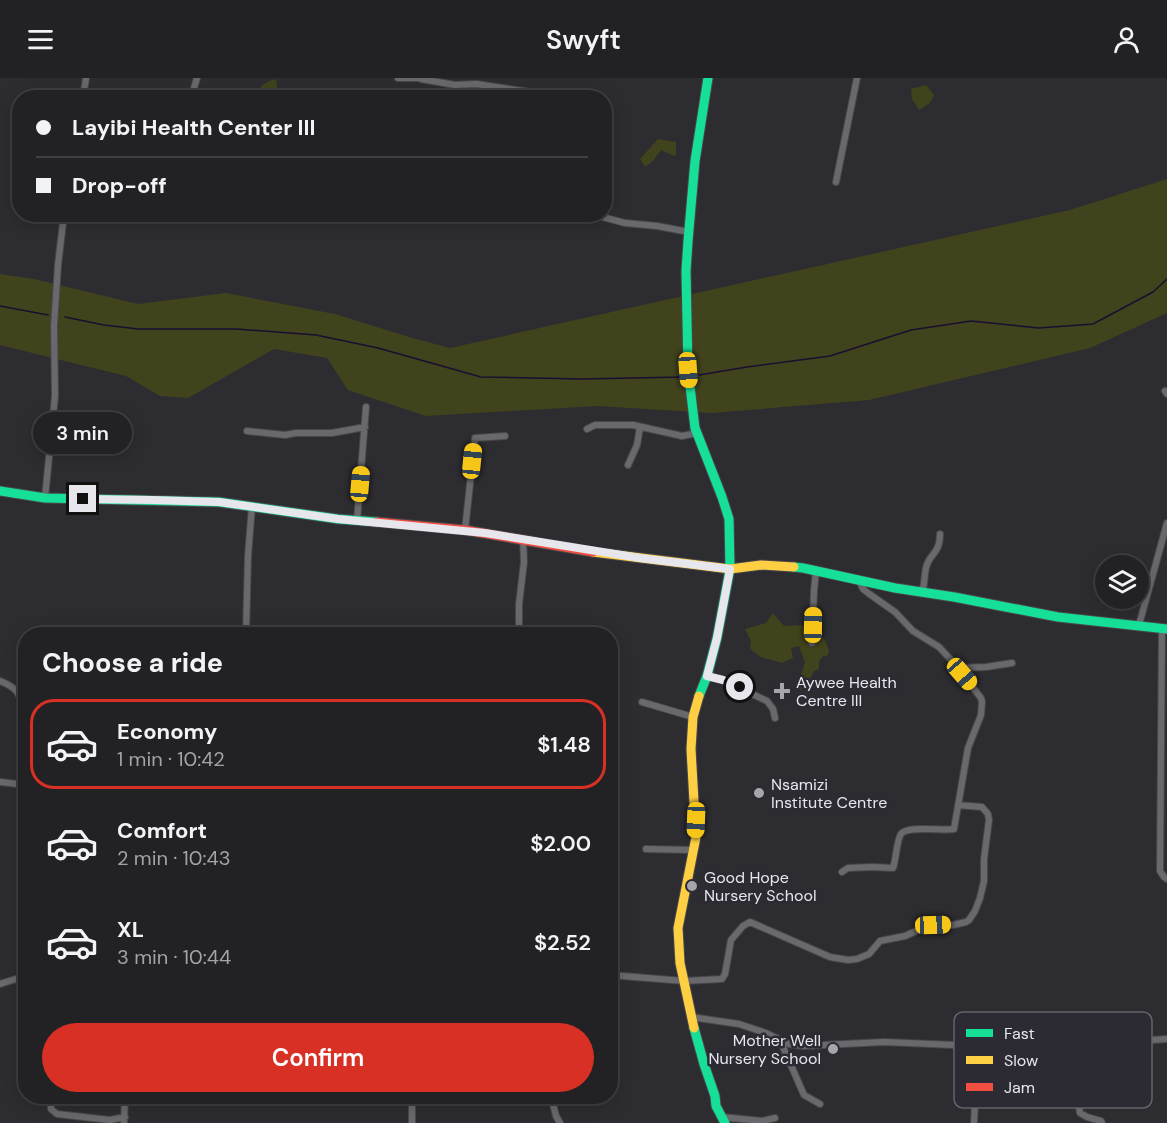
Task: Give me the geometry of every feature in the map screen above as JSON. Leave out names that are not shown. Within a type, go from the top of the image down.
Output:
[{"type":"street","points":[[398,78],[422,79],[454,85],[476,84],[514,90]]},
{"type":"street","points":[[708,78],[695,161],[686,271],[688,370],[697,433],[726,507],[730,532],[730,569],[717,638],[693,717],[691,749],[696,837],[678,928],[680,963],[704,1064],[716,1106],[724,1120],[762,1121],[775,1118]]},
{"type":"street","points":[[836,182],[857,78]]},
{"type":"street","points":[[612,220],[689,232]]},
{"type":"street","points":[[45,498],[55,396],[54,326],[63,222]]},
{"type":"street","points":[[357,521],[366,407]]},
{"type":"street","points":[[587,429],[595,425],[633,425],[682,436],[697,433]]},
{"type":"street","points":[[247,431],[285,435],[332,433],[365,427]]},
{"type":"street","points":[[628,465],[637,445],[640,427]]},
{"type":"street","points":[[465,531],[475,438],[505,436]]},
{"type":"street","points":[[0,491],[45,498],[219,502],[338,519],[465,531],[640,558],[730,569],[761,566],[796,567],[895,588],[1058,617],[1165,629],[1160,871],[1167,879]]},
{"type":"street","points":[[246,627],[252,507]]},
{"type":"street","points":[[1139,626],[1167,523]]},
{"type":"street","points":[[922,592],[926,581],[925,569],[939,547],[940,534]]},
{"type":"street","points":[[519,627],[524,562],[523,539]]},
{"type":"street","points":[[812,643],[816,570]]},
{"type":"street","points":[[842,872],[848,868],[893,868],[901,833],[912,830],[954,829],[968,748],[981,715],[982,702],[958,668],[935,644],[913,631],[895,612],[868,594],[859,579]]},
{"type":"street","points":[[958,668],[1012,663]]},
{"type":"street","points":[[707,676],[723,680],[767,701],[773,709],[775,718]]},
{"type":"street","points":[[0,681],[18,691]]},
{"type":"street","points":[[642,702],[693,717]]},
{"type":"street","points":[[0,782],[18,784]]},
{"type":"street","points":[[618,976],[684,981],[723,978],[731,940],[748,922],[762,926],[830,957],[848,960],[869,954],[880,941],[905,936],[929,925],[954,925],[969,920],[975,911],[982,888],[989,820],[988,814],[982,807],[958,805]]},
{"type":"street","points":[[646,849],[693,850]]},
{"type":"street","points":[[0,984],[18,978]]},
{"type":"street","points":[[691,1017],[739,1024],[780,1040],[803,1046],[865,1042],[954,1045]]},
{"type":"street","points":[[1152,1040],[1167,1039]]},
{"type":"street","points":[[780,1040],[804,1095],[820,1104]]},
{"type":"street","points":[[51,1104],[51,1109],[57,1113],[111,1122],[124,1120],[125,1104]]},
{"type":"street","points":[[412,1104],[412,1123]]},
{"type":"street","points":[[552,1104],[560,1123]]},
{"type":"street","points":[[974,1123],[975,1108]]},
{"type":"street","points":[[1080,1108],[1080,1113],[1102,1123]]},
{"type":"green space","points":[[276,79],[277,90],[262,90],[261,86]]},
{"type":"green space","points":[[926,85],[934,95],[930,103],[919,110],[912,99],[911,89]]},
{"type":"green space","points":[[658,139],[676,142],[676,154],[674,156],[661,150],[645,167],[640,159]]},
{"type":"green space","points":[[1167,179],[1167,313],[1090,348],[869,400],[712,413],[597,406],[426,416],[348,390],[327,358],[274,349],[188,398],[160,396],[126,376],[0,345],[0,274],[34,279],[138,304],[226,293],[335,314],[450,348],[1070,210]]},
{"type":"green space","points":[[773,613],[784,626],[806,625],[825,640],[829,651],[827,656],[823,656],[819,661],[819,669],[814,671],[807,684],[800,690],[797,689],[805,662],[799,646],[791,648],[793,658],[782,663],[761,657],[750,649],[751,641],[745,629],[766,623]]},
{"type":"waterway","points":[[699,375],[830,356],[911,330],[971,321],[1039,328],[1093,324],[1153,292],[1167,279]]},
{"type":"waterway","points":[[0,306],[48,315]]},
{"type":"waterway","points":[[65,317],[138,329],[236,329],[316,335],[378,348],[481,377],[582,379],[684,377]]},
{"type":"traffic: fast","points":[[699,696],[717,638],[730,569],[729,519],[695,428],[688,370],[686,271],[688,241],[695,161],[708,78]]},
{"type":"traffic: fast","points":[[0,491],[45,498],[219,502],[338,519],[377,522]]},
{"type":"traffic: fast","points":[[794,567],[895,588],[1058,617],[1167,629]]},
{"type":"traffic: fast","points":[[694,1028],[716,1106],[725,1123]]},
{"type":"traffic: slow","points":[[593,552],[730,569],[761,565],[794,567]]},
{"type":"traffic: slow","points":[[694,1028],[680,963],[678,928],[696,837],[691,749],[693,717],[699,696]]},
{"type":"traffic: jam","points":[[377,522],[465,530],[593,552]]},
{"type":"place","name":"Aywee Health Centre III","points":[[782,691]]},
{"type":"place","name":"Nsamizi Institute Centre","points":[[759,793]]},
{"type":"place","name":"Good Hope Nursery School","points":[[692,886]]},
{"type":"place","name":"Mother Well Nursery School","points":[[833,1049]]},
{"type":"route","points":[[83,499],[219,502],[338,519],[485,533],[596,552],[730,569],[707,676],[740,687]]}]
